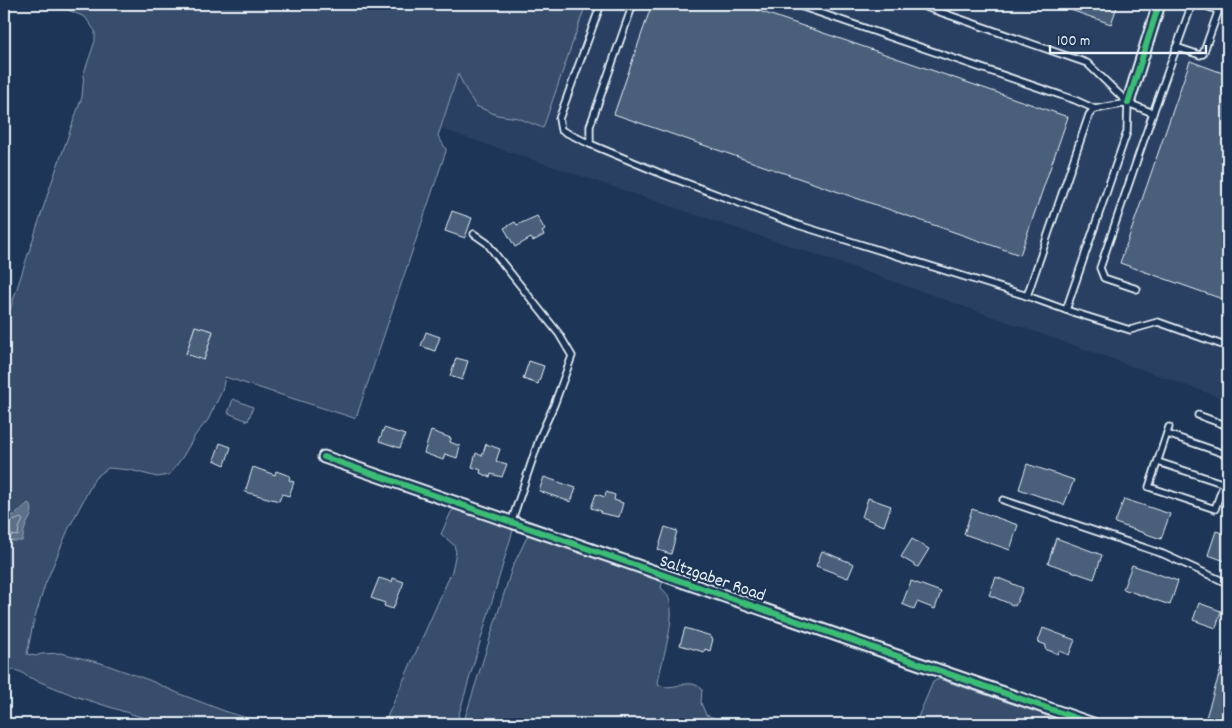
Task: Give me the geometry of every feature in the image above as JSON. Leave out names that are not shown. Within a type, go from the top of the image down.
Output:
[{"type":"street","points":[[1128,103],[1159,4]]},
{"type":"street","name":"Saltzgaber Road","points":[[324,457],[1093,724]]},
{"type":"lane","points":[[601,4],[559,119],[561,130],[662,174],[798,225],[1130,330],[1158,322],[1228,346]]},
{"type":"lane","points":[[590,144],[590,126],[633,4]]},
{"type":"lane","points":[[794,4],[1094,108],[1128,103]]},
{"type":"lane","points":[[917,4],[1087,63],[1128,103],[1153,113]]},
{"type":"lane","points":[[1136,289],[1104,278],[1100,268],[1192,4]]},
{"type":"lane","points":[[1176,47],[1200,55],[1204,54],[1218,12],[1215,8],[1199,4]]},
{"type":"lane","points":[[1066,310],[1126,132],[1128,103]]},
{"type":"lane","points":[[1027,296],[1089,115],[1094,108]]},
{"type":"lane","points":[[474,234],[487,242],[492,248],[559,334],[572,356],[541,434],[511,523]]},
{"type":"lane","points":[[1198,415],[1228,426]]},
{"type":"lane","points":[[1158,462],[1226,484],[1215,509],[1149,487],[1169,427]]},
{"type":"lane","points":[[1167,434],[1228,455]]},
{"type":"lane","points":[[1003,500],[1163,554],[1227,583],[1228,587]]},
{"type":"shaded area","points":[[53,4],[586,4],[543,128],[518,118],[497,115],[476,106],[458,74],[438,136],[446,151],[357,415],[354,418],[225,377],[222,391],[208,420],[196,434],[182,458],[169,475],[157,477],[130,470],[108,468],[95,478],[68,530],[45,585],[33,624],[27,654],[36,656],[61,653],[101,663],[149,680],[227,712],[267,724],[163,724],[75,696],[28,677],[21,672],[4,667],[4,328],[51,184],[82,97],[84,73],[95,41],[95,31],[85,17]],"holes":[[[195,326],[213,332],[204,360],[186,354]]]},
{"type":"shaded area","points":[[481,4],[1228,4],[1228,400],[864,271],[441,129]]},
{"type":"shaded area","points":[[233,399],[253,407],[248,421],[228,413]]},
{"type":"shaded area","points":[[456,508],[511,527],[513,530],[456,724],[384,724],[452,571],[456,552],[454,545],[441,534],[451,512]]},
{"type":"shaded area","points":[[533,534],[663,580],[661,588],[668,596],[671,607],[671,620],[658,685],[670,687],[686,684],[697,685],[702,689],[701,703],[706,715],[732,724],[463,724],[512,568],[528,535]]},
{"type":"shaded area","points":[[939,679],[1042,714],[1054,720],[1055,724],[915,724],[933,682]]},
{"type":"water","points":[[28,503],[31,505],[32,512],[24,530],[22,541],[12,541],[4,538],[4,516],[15,515]]},
{"type":"building","points":[[652,4],[739,4],[1068,117],[1020,255],[614,114]]},
{"type":"building","points":[[1057,4],[1118,4],[1111,24]]},
{"type":"building","points":[[1190,61],[1228,75],[1228,301],[1120,263]]},
{"type":"building","points":[[452,211],[472,218],[465,238],[445,231]]},
{"type":"building","points":[[537,216],[545,230],[542,232],[544,235],[533,241],[531,238],[515,247],[504,228],[515,222],[517,225]]},
{"type":"building","points":[[195,326],[213,331],[204,360],[186,354]]},
{"type":"building","points":[[426,332],[440,337],[435,351],[421,346]]},
{"type":"building","points":[[456,358],[468,361],[462,380],[450,376]]},
{"type":"building","points":[[529,361],[544,366],[538,384],[523,379]]},
{"type":"building","points":[[384,428],[405,435],[400,448],[379,441]]},
{"type":"building","points":[[431,431],[451,438],[450,442],[460,446],[457,458],[445,454],[443,460],[424,453]]},
{"type":"building","points":[[220,443],[231,447],[225,465],[214,460]]},
{"type":"building","points":[[486,444],[500,449],[496,461],[507,464],[502,477],[491,474],[490,477],[480,473],[481,470],[472,467],[476,453],[482,456]]},
{"type":"building","points":[[1027,464],[1074,480],[1064,505],[1019,489]]},
{"type":"building","points":[[253,467],[275,475],[276,471],[290,476],[289,480],[294,482],[289,496],[282,494],[279,501],[245,492]]},
{"type":"building","points":[[544,477],[576,488],[571,502],[539,491]]},
{"type":"building","points":[[606,492],[615,495],[614,500],[623,503],[619,517],[600,513],[601,511],[591,508],[596,494],[605,497]]},
{"type":"building","points":[[868,498],[891,506],[884,526],[862,517]]},
{"type":"building","points":[[1124,499],[1170,514],[1161,539],[1115,523]]},
{"type":"building","points":[[972,509],[1018,525],[1010,550],[964,534]]},
{"type":"building","points":[[665,527],[677,531],[671,554],[658,550]]},
{"type":"building","points":[[1216,531],[1228,535],[1228,562],[1208,555]]},
{"type":"building","points":[[1056,538],[1102,555],[1094,579],[1048,563]]},
{"type":"building","points":[[912,539],[929,549],[918,567],[901,557]]},
{"type":"building","points":[[822,551],[854,564],[848,578],[816,566]]},
{"type":"building","points":[[1132,565],[1178,581],[1170,605],[1123,589]]},
{"type":"building","points":[[996,577],[1023,588],[1015,606],[989,595]]},
{"type":"building","points":[[379,578],[392,582],[393,578],[404,582],[393,609],[384,606],[385,603],[371,598]]},
{"type":"building","points":[[911,581],[941,592],[935,609],[917,602],[914,609],[902,604]]},
{"type":"building","points":[[1199,603],[1221,611],[1216,628],[1193,620]]},
{"type":"building","points":[[685,628],[711,636],[710,638],[713,639],[710,651],[705,649],[704,652],[680,645]]},
{"type":"building","points":[[1043,628],[1075,640],[1069,655],[1059,651],[1058,654],[1045,649],[1046,645],[1038,642]]},
{"type":"building","points":[[1226,652],[1228,653],[1228,722],[1223,720],[1222,724],[1204,724]]},
{"type":"cycle path","points":[[1128,103],[1159,4]]},
{"type":"cycle path","points":[[324,457],[1093,724]]}]
